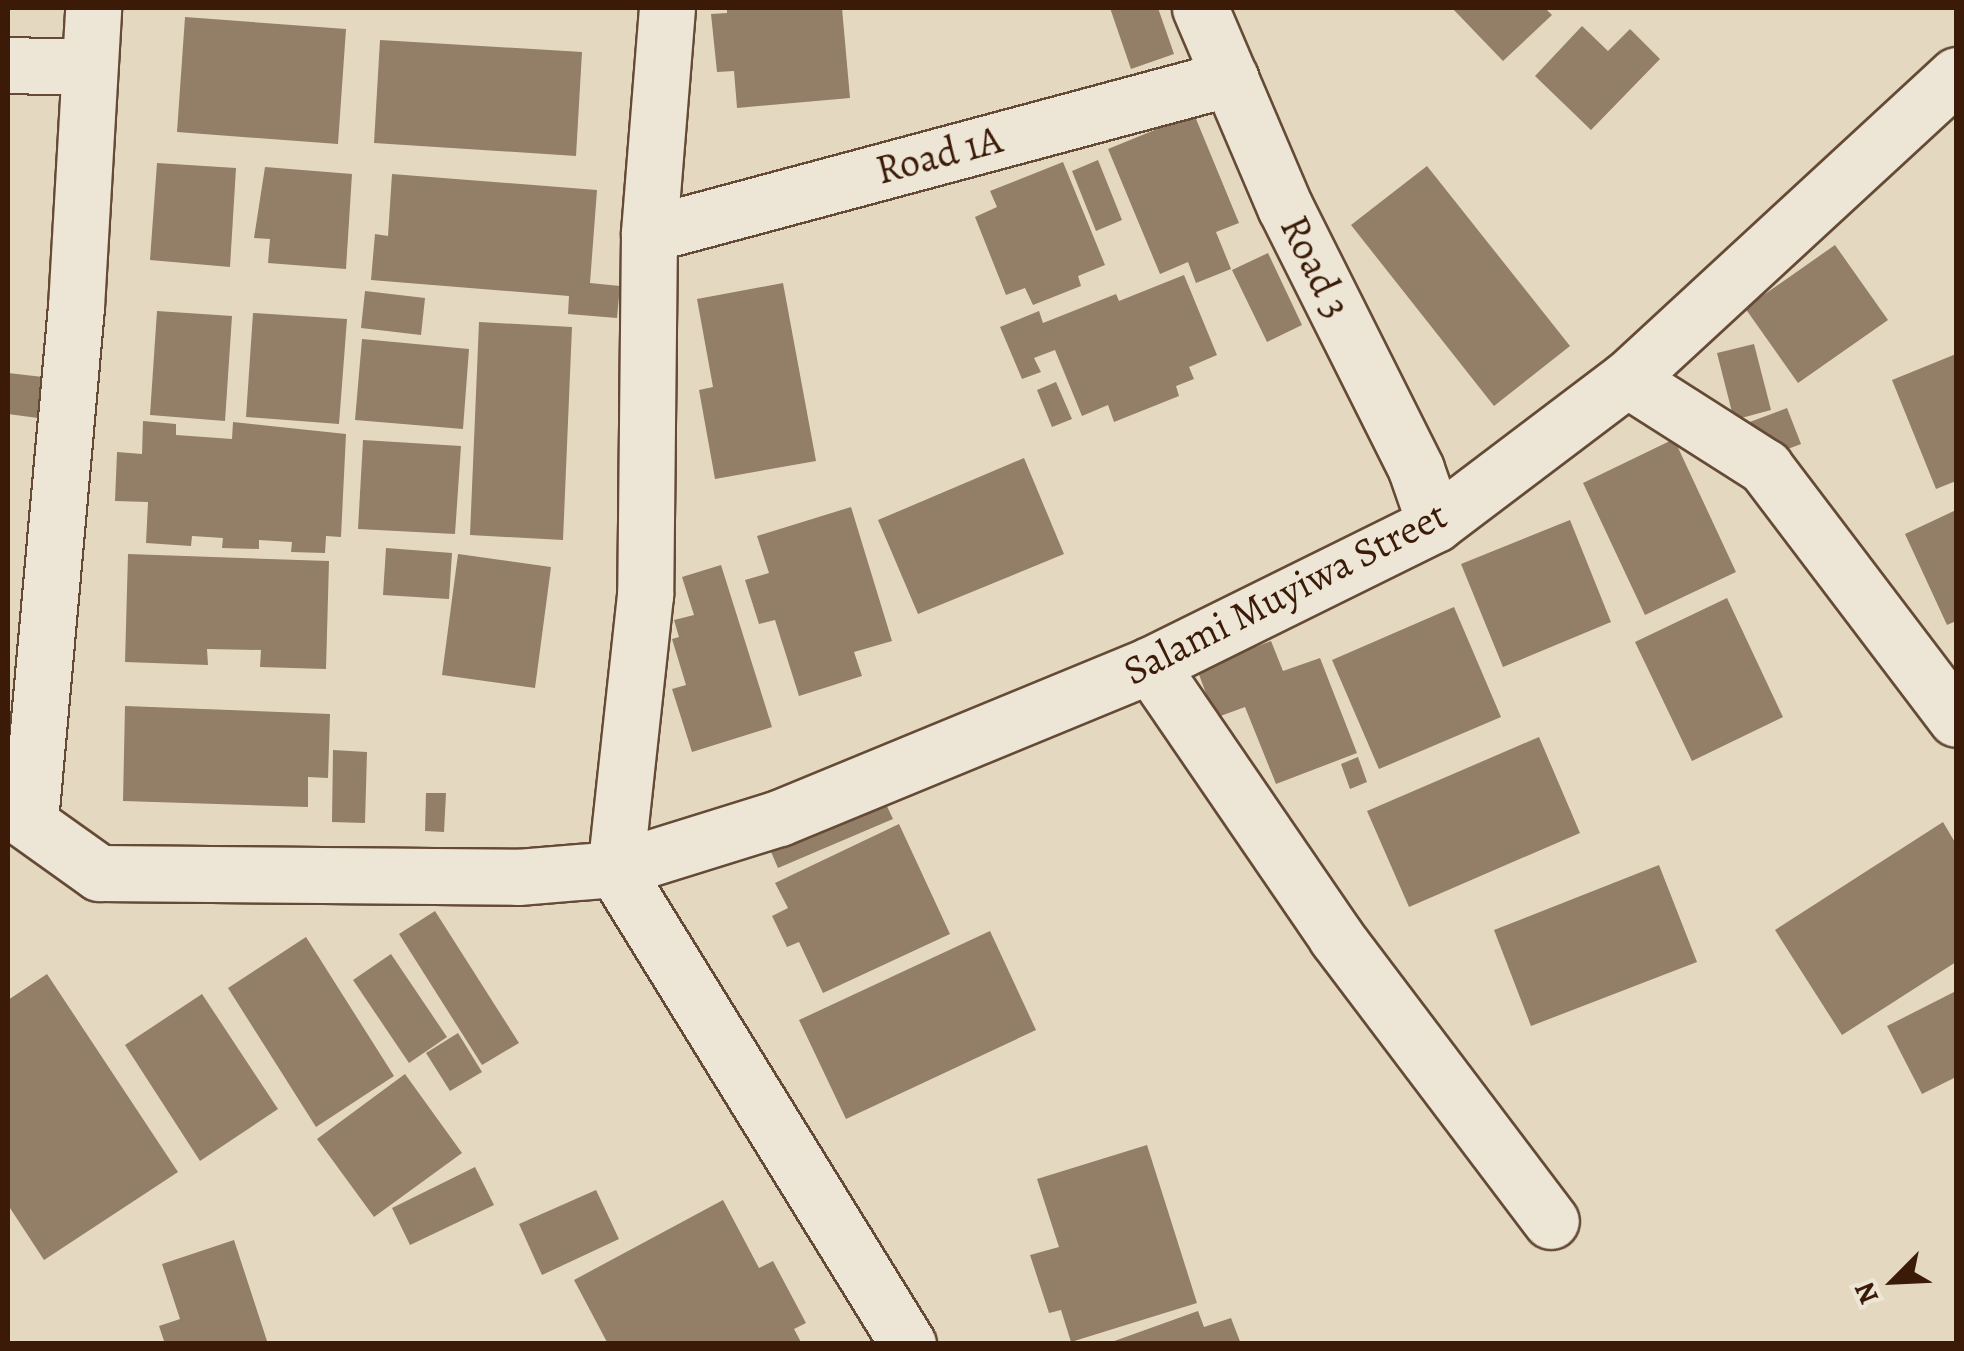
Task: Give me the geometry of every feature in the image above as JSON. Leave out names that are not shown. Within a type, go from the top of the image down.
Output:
[{"type":"street","points":[[19,814],[76,306],[92,8]]},
{"type":"street","points":[[667,8],[649,234],[645,594],[616,869],[908,1344]]},
{"type":"street","name":"Road 3","points":[[1200,8],[1285,206],[1416,469],[1435,524]]},
{"type":"street","points":[[8,65],[89,67]]},
{"type":"street","name":"Salami Muyiwa Street","points":[[19,814],[99,873],[518,877],[616,869],[779,818],[1150,665],[1435,524],[1627,380],[1956,75]]},
{"type":"street","name":"Road 1A","points":[[649,234],[1230,78]]},
{"type":"street","points":[[1627,380],[1765,467],[1956,718]]},
{"type":"street","points":[[1150,665],[1336,937],[1551,1221]]},
{"type":"building","points":[[727,8],[842,8],[850,98],[737,108],[734,71],[717,72],[711,14],[727,13]]},
{"type":"building","points":[[1110,8],[1158,8],[1174,54],[1131,69]]},
{"type":"building","points":[[1452,8],[1545,8],[1552,15],[1503,61]]},
{"type":"building","points":[[185,17],[346,29],[338,144],[177,132]]},
{"type":"building","points":[[1582,26],[1608,51],[1630,29],[1660,59],[1591,130],[1535,76]]},
{"type":"building","points":[[380,40],[582,52],[576,156],[374,143]]},
{"type":"building","points":[[1194,114],[1239,223],[1216,232],[1231,269],[1196,283],[1188,262],[1160,274],[1108,149]]},
{"type":"building","points":[[1098,160],[1122,220],[1096,231],[1072,171]]},
{"type":"building","points":[[1063,162],[1105,265],[1078,276],[1081,286],[1033,305],[1025,288],[1006,295],[975,217],[997,207],[990,191]]},
{"type":"building","points":[[157,163],[236,168],[230,267],[150,260]]},
{"type":"building","points":[[1427,166],[1570,346],[1494,406],[1351,225]]},
{"type":"building","points":[[265,167],[352,174],[346,269],[268,263],[270,239],[254,238]]},
{"type":"building","points":[[392,174],[597,190],[590,283],[620,286],[617,318],[568,314],[569,296],[371,280],[375,234],[388,236]]},
{"type":"building","points":[[1835,245],[1888,320],[1798,383],[1745,308]]},
{"type":"building","points":[[1268,253],[1302,325],[1267,342],[1232,270]]},
{"type":"building","points":[[1184,275],[1217,355],[1189,367],[1194,379],[1176,386],[1179,396],[1114,422],[1108,405],[1082,416],[1055,350],[1034,358],[1041,372],[1022,379],[1000,327],[1039,311],[1043,323],[1116,294],[1119,301]]},
{"type":"building","points":[[783,283],[816,461],[715,479],[699,390],[713,387],[697,299]]},
{"type":"building","points":[[365,291],[425,298],[421,335],[361,328]]},
{"type":"building","points":[[157,311],[232,316],[225,421],[150,415]]},
{"type":"building","points":[[253,313],[347,319],[339,424],[246,417]]},
{"type":"building","points":[[479,322],[572,327],[563,540],[470,535]]},
{"type":"building","points":[[362,339],[469,349],[463,429],[355,420]]},
{"type":"building","points":[[1754,344],[1771,410],[1734,420],[1717,353]]},
{"type":"building","points":[[1956,354],[1956,481],[1936,489],[1892,380]]},
{"type":"building","points":[[8,373],[43,377],[38,418],[8,414]]},
{"type":"building","points":[[1056,382],[1072,419],[1052,427],[1037,390]]},
{"type":"building","points":[[1787,408],[1801,444],[1762,459],[1747,423]]},
{"type":"building","points":[[143,421],[176,424],[176,435],[232,439],[233,422],[346,434],[341,537],[326,536],[325,553],[291,552],[292,542],[259,540],[259,549],[222,548],[223,538],[192,536],[191,546],[146,543],[148,502],[115,501],[117,452],[142,454]]},
{"type":"building","points":[[1674,439],[1736,572],[1645,615],[1583,483]]},
{"type":"building","points":[[363,440],[461,446],[455,534],[358,529]]},
{"type":"building","points":[[1024,458],[1064,554],[918,614],[878,520]]},
{"type":"building","points":[[851,507],[892,641],[854,652],[862,676],[799,696],[775,620],[759,624],[745,580],[769,573],[757,536]]},
{"type":"building","points":[[1956,510],[1956,621],[1947,625],[1905,534]]},
{"type":"building","points":[[1570,520],[1611,622],[1503,667],[1461,564]]},
{"type":"building","points":[[386,548],[452,553],[449,599],[383,595]]},
{"type":"building","points":[[128,554],[329,561],[326,669],[260,667],[261,650],[207,649],[208,665],[125,662]]},
{"type":"building","points":[[458,554],[551,567],[535,688],[442,675]]},
{"type":"building","points":[[721,565],[772,727],[692,752],[672,689],[686,685],[672,639],[679,637],[674,620],[694,615],[682,577]]},
{"type":"building","points":[[1727,598],[1783,717],[1692,761],[1635,642]]},
{"type":"building","points":[[1454,607],[1501,717],[1379,769],[1332,660]]},
{"type":"building","points":[[1271,641],[1283,671],[1320,658],[1357,753],[1276,784],[1245,707],[1215,718],[1197,669]]},
{"type":"building","points":[[125,706],[330,714],[328,778],[308,777],[308,807],[123,801]]},
{"type":"building","points":[[1539,737],[1580,833],[1409,907],[1367,811]]},
{"type":"building","points":[[333,750],[367,752],[365,823],[332,822]]},
{"type":"building","points":[[1358,757],[1367,782],[1350,789],[1341,764]]},
{"type":"building","points":[[879,789],[893,819],[778,868],[765,838]]},
{"type":"building","points":[[426,793],[446,793],[444,832],[425,831]]},
{"type":"building","points":[[1943,822],[1956,844],[1956,962],[1842,1035],[1775,930]]},
{"type":"building","points":[[899,824],[950,934],[823,993],[799,942],[787,947],[772,916],[788,908],[775,883]]},
{"type":"building","points":[[1659,865],[1697,962],[1531,1026],[1494,930]]},
{"type":"building","points":[[435,911],[519,1043],[482,1065],[399,934]]},
{"type":"building","points":[[990,931],[1036,1030],[846,1119],[799,1020]]},
{"type":"building","points":[[306,937],[394,1076],[316,1127],[228,988]]},
{"type":"building","points":[[391,954],[447,1037],[409,1063],[353,980]]},
{"type":"building","points":[[47,974],[178,1172],[44,1260],[8,1205],[8,1000]]},
{"type":"building","points":[[1956,991],[1956,1077],[1922,1094],[1887,1026]]},
{"type":"building","points":[[202,994],[278,1109],[200,1161],[125,1045]]},
{"type":"building","points":[[458,1033],[482,1072],[450,1091],[426,1053]]},
{"type":"building","points":[[405,1074],[462,1153],[374,1217],[317,1139]]},
{"type":"building","points":[[1147,1145],[1197,1303],[1071,1342],[1061,1310],[1049,1313],[1030,1255],[1059,1247],[1037,1179]]},
{"type":"building","points":[[475,1167],[494,1205],[410,1245],[392,1208]]},
{"type":"building","points":[[596,1190],[619,1239],[542,1275],[519,1224]]},
{"type":"building","points":[[723,1200],[759,1268],[773,1261],[806,1323],[794,1329],[802,1344],[608,1344],[574,1280]]},
{"type":"building","points":[[234,1240],[268,1344],[165,1344],[159,1326],[180,1319],[162,1264]]},
{"type":"building","points":[[1198,1311],[1204,1327],[1231,1318],[1241,1344],[1106,1344]]}]
